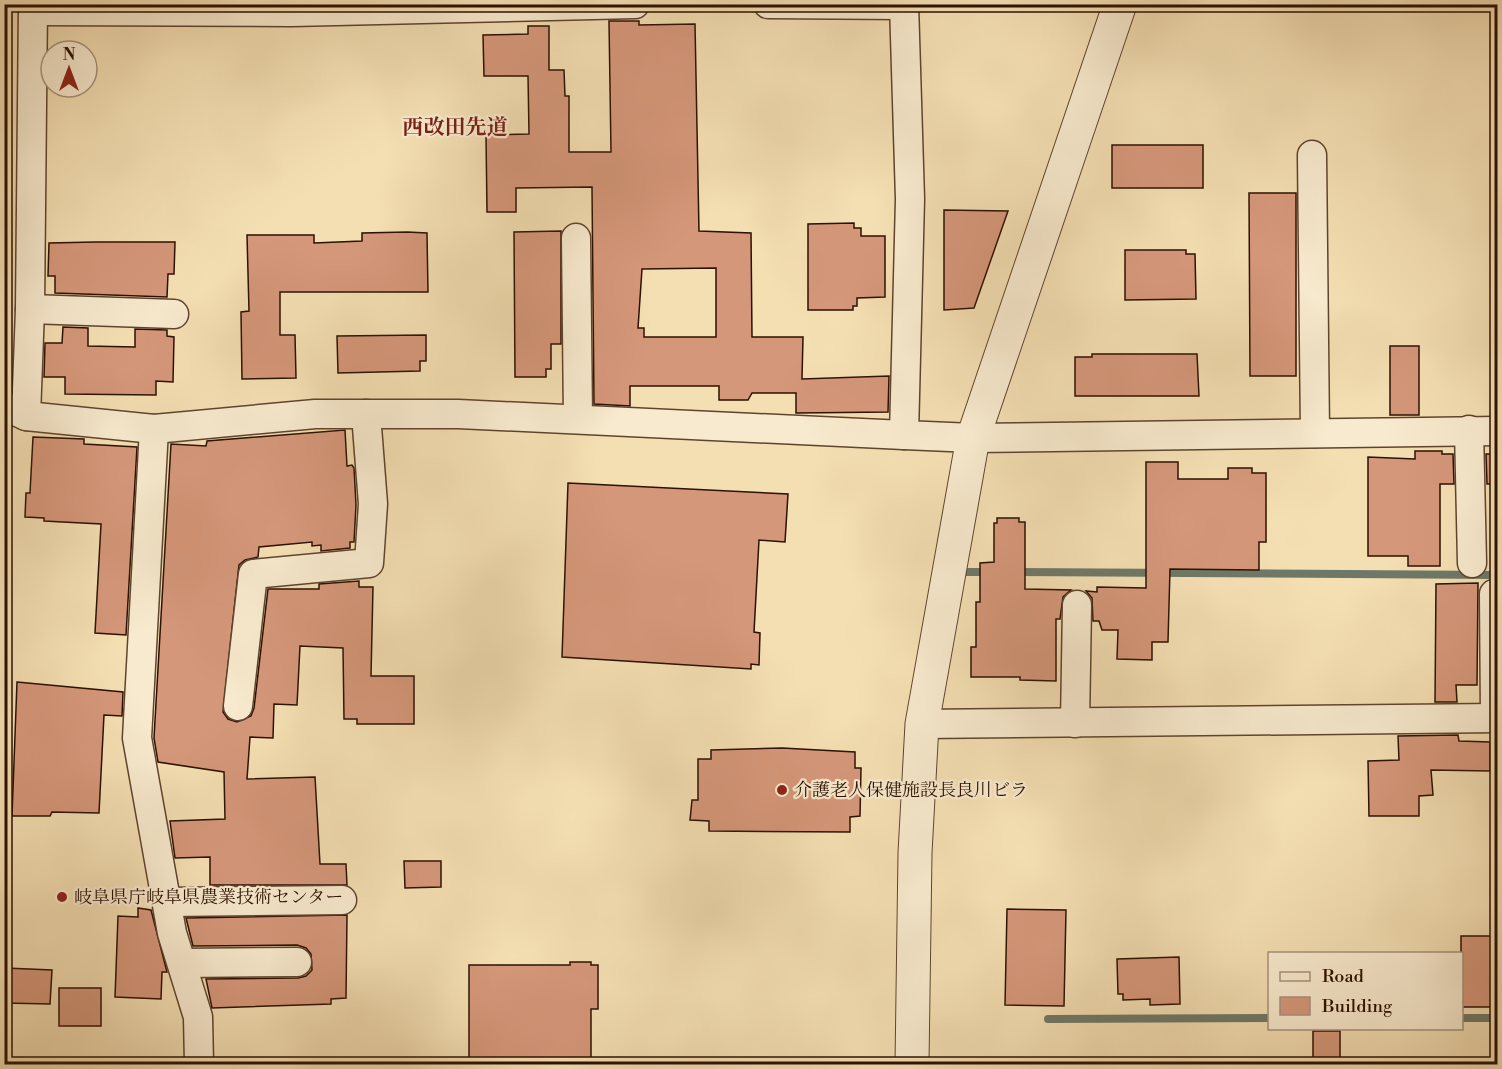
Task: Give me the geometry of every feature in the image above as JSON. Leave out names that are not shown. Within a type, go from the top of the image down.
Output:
[{"type":"street","points":[[635,4],[314,11],[33,8],[30,309],[15,411],[154,429],[315,414],[458,414],[973,438],[1497,431]]},
{"type":"street","points":[[768,4],[904,5],[910,199],[904,435]]},
{"type":"street","points":[[912,1065],[915,854],[922,724],[973,438],[1120,4]]},
{"type":"street","points":[[1312,155],[1315,433]]},
{"type":"street","points":[[576,238],[578,419]]},
{"type":"street","points":[[30,309],[174,314]]},
{"type":"street","points":[[238,706],[253,574],[369,563],[373,504],[366,414]]},
{"type":"street","points":[[154,429],[137,738],[172,933],[198,1017],[199,1065]]},
{"type":"street","points":[[1469,430],[1472,563]]},
{"type":"street","points":[[922,724],[1496,718],[1494,594]]},
{"type":"street","points":[[1075,723],[1077,605]]},
{"type":"street","points":[[168,902],[342,900]]},
{"type":"street","points":[[182,963],[297,962]]},
{"type":"building","points":[[609,21],[639,21],[639,25],[695,24],[699,231],[751,233],[752,337],[803,337],[802,379],[889,376],[888,412],[796,413],[796,393],[752,393],[748,400],[719,400],[719,386],[630,386],[630,406],[594,404],[592,187],[516,188],[516,212],[487,212],[486,135],[529,134],[528,76],[484,76],[483,35],[528,34],[528,26],[549,26],[549,70],[564,70],[565,96],[569,96],[569,152],[611,152]],"holes":[[[716,268],[716,337],[644,337],[644,328],[638,328],[642,269]]]},
{"type":"building","points":[[1112,145],[1203,145],[1203,188],[1112,188]]},
{"type":"building","points":[[1249,193],[1296,193],[1296,376],[1250,376]]},
{"type":"building","points":[[944,210],[1008,211],[974,308],[944,310]]},
{"type":"building","points":[[854,223],[854,228],[861,228],[861,236],[885,236],[885,297],[857,298],[857,306],[853,306],[853,310],[808,310],[808,224]]},
{"type":"building","points":[[561,231],[561,344],[551,344],[551,369],[546,369],[546,377],[515,377],[514,232]]},
{"type":"building","points":[[362,233],[427,233],[428,292],[280,292],[280,335],[295,335],[296,378],[242,379],[241,312],[249,311],[247,235],[314,235],[314,243],[362,241]]},
{"type":"building","points":[[175,242],[174,274],[168,274],[167,297],[55,293],[55,276],[48,276],[49,243]]},
{"type":"building","points":[[1125,250],[1186,250],[1186,254],[1195,254],[1196,299],[1125,300]]},
{"type":"building","points":[[63,327],[88,328],[88,346],[135,347],[135,329],[167,330],[167,336],[174,337],[173,382],[156,381],[156,395],[65,394],[65,377],[44,377],[45,343],[62,343]]},
{"type":"building","points":[[426,335],[426,361],[420,361],[420,371],[338,373],[337,336]]},
{"type":"building","points":[[1390,346],[1419,346],[1419,415],[1390,415]]},
{"type":"building","points":[[1092,354],[1197,354],[1199,396],[1075,396],[1075,357],[1092,357]]},
{"type":"building","points":[[345,430],[347,466],[352,465],[354,468],[356,505],[354,542],[350,542],[350,548],[321,551],[321,545],[312,546],[312,542],[259,547],[258,557],[245,560],[239,565],[223,712],[228,719],[237,722],[251,716],[254,708],[268,589],[319,589],[319,584],[359,581],[359,587],[373,587],[371,676],[414,676],[414,724],[357,724],[357,719],[344,719],[343,648],[300,646],[297,705],[274,704],[273,738],[250,737],[247,779],[315,777],[320,864],[346,864],[347,885],[210,885],[210,857],[175,858],[170,821],[225,819],[224,772],[158,762],[154,738],[171,444],[206,446],[207,441]]},
{"type":"building","points":[[33,437],[84,439],[84,444],[137,447],[126,635],[95,633],[101,524],[44,521],[44,518],[25,517],[26,493],[30,493]]},
{"type":"building","points":[[1415,451],[1442,451],[1442,454],[1453,454],[1454,484],[1440,484],[1440,566],[1408,566],[1408,556],[1368,556],[1368,457],[1415,459]]},
{"type":"building","points":[[1486,454],[1497,454],[1497,484],[1487,484]]},
{"type":"building","points":[[1146,462],[1178,462],[1178,479],[1228,479],[1228,468],[1252,468],[1252,473],[1266,473],[1266,542],[1259,542],[1259,570],[1170,569],[1168,642],[1152,642],[1152,660],[1117,659],[1118,630],[1102,630],[1099,621],[1093,621],[1092,598],[1086,591],[1097,592],[1097,587],[1146,588]]},
{"type":"building","points":[[568,483],[788,494],[785,542],[759,540],[754,632],[760,633],[759,665],[751,664],[751,669],[562,657]]},
{"type":"building","points":[[997,518],[1019,518],[1019,522],[1025,522],[1025,589],[1071,590],[1063,597],[1060,619],[1056,619],[1056,681],[1020,680],[1020,677],[971,677],[971,647],[976,647],[976,602],[980,602],[980,563],[994,562],[994,523],[997,523]]},
{"type":"building","points":[[1478,583],[1477,685],[1456,685],[1457,702],[1435,702],[1436,584]]},
{"type":"building","points":[[17,682],[123,692],[122,716],[104,715],[99,813],[52,812],[50,816],[12,816]]},
{"type":"building","points":[[1458,735],[1459,741],[1490,742],[1490,771],[1431,770],[1433,795],[1419,796],[1419,816],[1369,816],[1368,761],[1399,760],[1398,736]]},
{"type":"building","name":"介護老人保健施設長良川ビラ","points":[[782,748],[855,752],[855,768],[861,768],[860,816],[850,817],[850,832],[709,831],[709,821],[690,820],[692,800],[698,800],[698,759],[711,759],[711,750]]},
{"type":"building","points":[[404,861],[441,861],[441,887],[405,888]]},
{"type":"building","points":[[138,908],[151,910],[167,972],[162,972],[161,999],[115,997],[118,916],[138,917]]},
{"type":"building","points":[[1007,909],[1066,910],[1064,1006],[1005,1005]]},
{"type":"building","points":[[347,915],[346,998],[331,999],[331,1004],[212,1008],[206,979],[298,978],[306,976],[312,970],[311,954],[306,948],[297,945],[193,946],[186,918]]},
{"type":"building","points":[[1461,936],[1497,936],[1497,1007],[1463,1007],[1463,952],[1461,952]]},
{"type":"building","points":[[1179,957],[1180,1004],[1150,1005],[1150,999],[1123,1000],[1123,994],[1118,994],[1117,959]]},
{"type":"building","points":[[570,962],[591,962],[591,965],[598,965],[598,1009],[591,1009],[591,1065],[469,1065],[469,965],[570,965]]},
{"type":"building","points":[[5,968],[52,970],[50,1004],[4,1003]]},
{"type":"building","points":[[59,988],[101,988],[101,1026],[59,1026]]},
{"type":"building","points":[[1313,1031],[1340,1031],[1340,1065],[1313,1065]]},
{"type":"waterway","points":[[955,572],[990,572]]},
{"type":"waterway","points":[[1015,572],[1498,575]]},
{"type":"waterway","points":[[1048,1019],[1268,1018]]},
{"type":"waterway","points":[[1463,1018],[1498,1018]]},
{"type":"place","name":"介護老人保健施設長良川ビラ","points":[[782,790]]},
{"type":"place","name":"岐阜県庁岐阜県農業技術センター","points":[[62,897]]},
{"type":"district","name":"西改田先道","points":[[455,128]]}]
